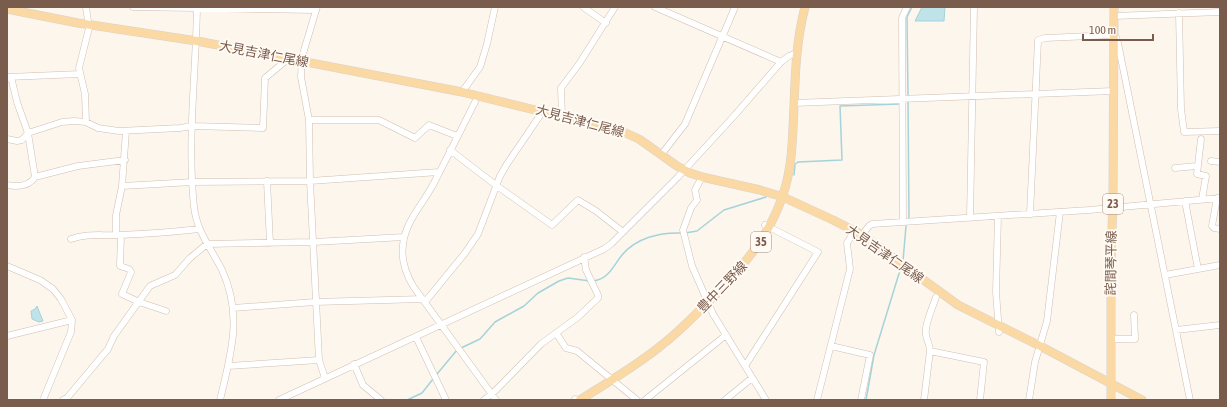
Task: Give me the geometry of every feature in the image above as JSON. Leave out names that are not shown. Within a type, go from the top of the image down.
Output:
[{"type":"main road","name":"豊中三野線","points":[[577,400],[612,380],[664,344],[730,281],[762,240],[767,226],[783,197],[791,158],[797,53],[800,24],[805,7]]},
{"type":"main road","name":"大見吉津仁尾線","points":[[7,9],[197,41],[462,92],[621,131],[639,139],[684,171],[702,177],[760,190],[783,197],[859,233],[958,305],[999,329],[1039,346],[1142,400]]},
{"type":"main road","name":"詫間琴平線","points":[[1111,400],[1114,11]]},
{"type":"street","points":[[86,7],[89,24],[88,36],[78,68],[85,94],[86,122]]},
{"type":"street","points":[[133,7],[316,9],[302,61],[301,77],[309,120],[315,302],[319,360],[325,378]]},
{"type":"street","points":[[462,92],[480,67],[487,44],[495,7]]},
{"type":"street","points":[[583,7],[606,23]]},
{"type":"street","points":[[562,116],[561,88],[580,64],[615,7]]},
{"type":"street","points":[[656,7],[781,62]]},
{"type":"street","points":[[661,155],[685,124],[735,7]]},
{"type":"street","points":[[903,222],[902,18],[907,7]]},
{"type":"street","points":[[970,218],[974,7]]},
{"type":"street","points":[[197,8],[197,41],[192,126],[195,213],[199,229],[228,286],[233,308],[234,334],[220,400]]},
{"type":"street","points":[[1114,11],[1179,13],[1220,12]]},
{"type":"street","points":[[1179,13],[1181,109],[1184,132],[1220,131]]},
{"type":"street","points":[[1030,214],[1038,40],[1113,35],[1116,37],[1118,43],[1190,400]]},
{"type":"street","points":[[279,400],[354,364],[416,337],[611,244],[684,171],[781,62],[788,56],[797,53]]},
{"type":"street","points":[[7,139],[17,141],[22,140],[28,133],[62,122],[86,122],[98,128],[126,130],[180,128],[192,126],[263,128],[265,78],[288,59]]},
{"type":"street","points":[[7,185],[27,185],[32,183],[35,177],[28,133],[16,102],[12,81],[8,77],[80,74]]},
{"type":"street","points":[[794,103],[1113,91]]},
{"type":"street","points":[[475,102],[440,172],[408,226],[404,237],[403,256],[408,275],[413,286],[496,400]]},
{"type":"street","points":[[233,308],[315,302],[424,301],[466,253],[478,234],[500,176],[543,111]]},
{"type":"street","points":[[309,120],[379,120],[415,138],[429,125],[457,136]]},
{"type":"street","points":[[126,130],[122,186],[116,215],[120,266],[129,269],[130,272],[122,294],[138,302],[166,311]]},
{"type":"street","points":[[1201,139],[1197,174],[1206,176],[1202,199]]},
{"type":"street","points":[[450,150],[552,225],[578,200],[596,211],[623,232]]},
{"type":"street","points":[[35,177],[78,166],[125,160]]},
{"type":"street","points":[[1211,161],[1220,162]]},
{"type":"street","points":[[1175,168],[1197,166]]},
{"type":"street","points":[[122,186],[193,182],[310,181],[440,172]]},
{"type":"street","points":[[702,177],[695,190],[696,200],[691,208],[683,230],[692,266],[707,303],[766,400]]},
{"type":"street","points":[[267,181],[270,243]]},
{"type":"street","points":[[817,400],[850,269],[847,243],[872,224],[1060,212],[1219,198],[1212,226],[1220,229]]},
{"type":"street","points":[[1185,201],[1198,269]]},
{"type":"street","points":[[1029,400],[1039,346],[1047,321],[1060,212]]},
{"type":"street","points":[[998,216],[996,292],[999,329]]},
{"type":"street","points":[[745,366],[818,252],[767,226]]},
{"type":"street","points":[[71,239],[91,234],[118,235],[199,229]]},
{"type":"street","points":[[63,400],[108,349],[114,336],[150,286],[175,275],[190,258],[207,244],[314,242],[404,237]]},
{"type":"street","points":[[484,400],[535,350],[578,317],[598,298],[598,294],[586,270],[584,258]]},
{"type":"street","points":[[1165,275],[1220,265]]},
{"type":"street","points":[[7,266],[40,280],[52,289],[61,299],[72,320],[71,332],[44,400]]},
{"type":"street","points":[[924,400],[930,350],[930,344],[926,335],[926,328],[936,297]]},
{"type":"street","points":[[1111,339],[1135,339],[1134,315]]},
{"type":"street","points":[[7,336],[72,320]]},
{"type":"street","points":[[1176,330],[1220,325]]},
{"type":"street","points":[[556,333],[566,348],[577,351],[637,400]]},
{"type":"street","points":[[645,400],[726,335]]},
{"type":"street","points":[[416,337],[446,400]]},
{"type":"street","points":[[831,346],[870,355],[861,400]]},
{"type":"street","points":[[930,350],[984,362],[980,400]]},
{"type":"street","points":[[228,366],[319,360]]},
{"type":"street","points":[[354,364],[363,385],[381,400]]},
{"type":"street","points":[[725,400],[752,378]]},
{"type":"water","points":[[922,7],[945,7],[944,21],[915,21]]},
{"type":"water","points":[[37,306],[43,321],[39,322],[32,319],[31,311]]},
{"type":"waterway","points":[[908,96],[907,17],[912,7]]},
{"type":"waterway","points":[[908,100],[909,218]]},
{"type":"waterway","points":[[794,175],[795,164],[798,162],[842,160],[840,106],[900,104]]},
{"type":"waterway","points":[[685,233],[697,231],[724,210],[766,197]]},
{"type":"waterway","points":[[903,261],[906,226]]},
{"type":"waterway","points":[[593,281],[607,275],[622,255],[641,240],[657,235],[682,233]]},
{"type":"waterway","points":[[866,400],[874,355],[901,267]]},
{"type":"waterway","points":[[461,348],[480,339],[495,322],[524,306],[538,293],[559,281],[568,278],[590,281]]},
{"type":"waterway","points":[[437,374],[457,350]]},
{"type":"waterway","points":[[407,400],[422,393],[433,379]]}]
